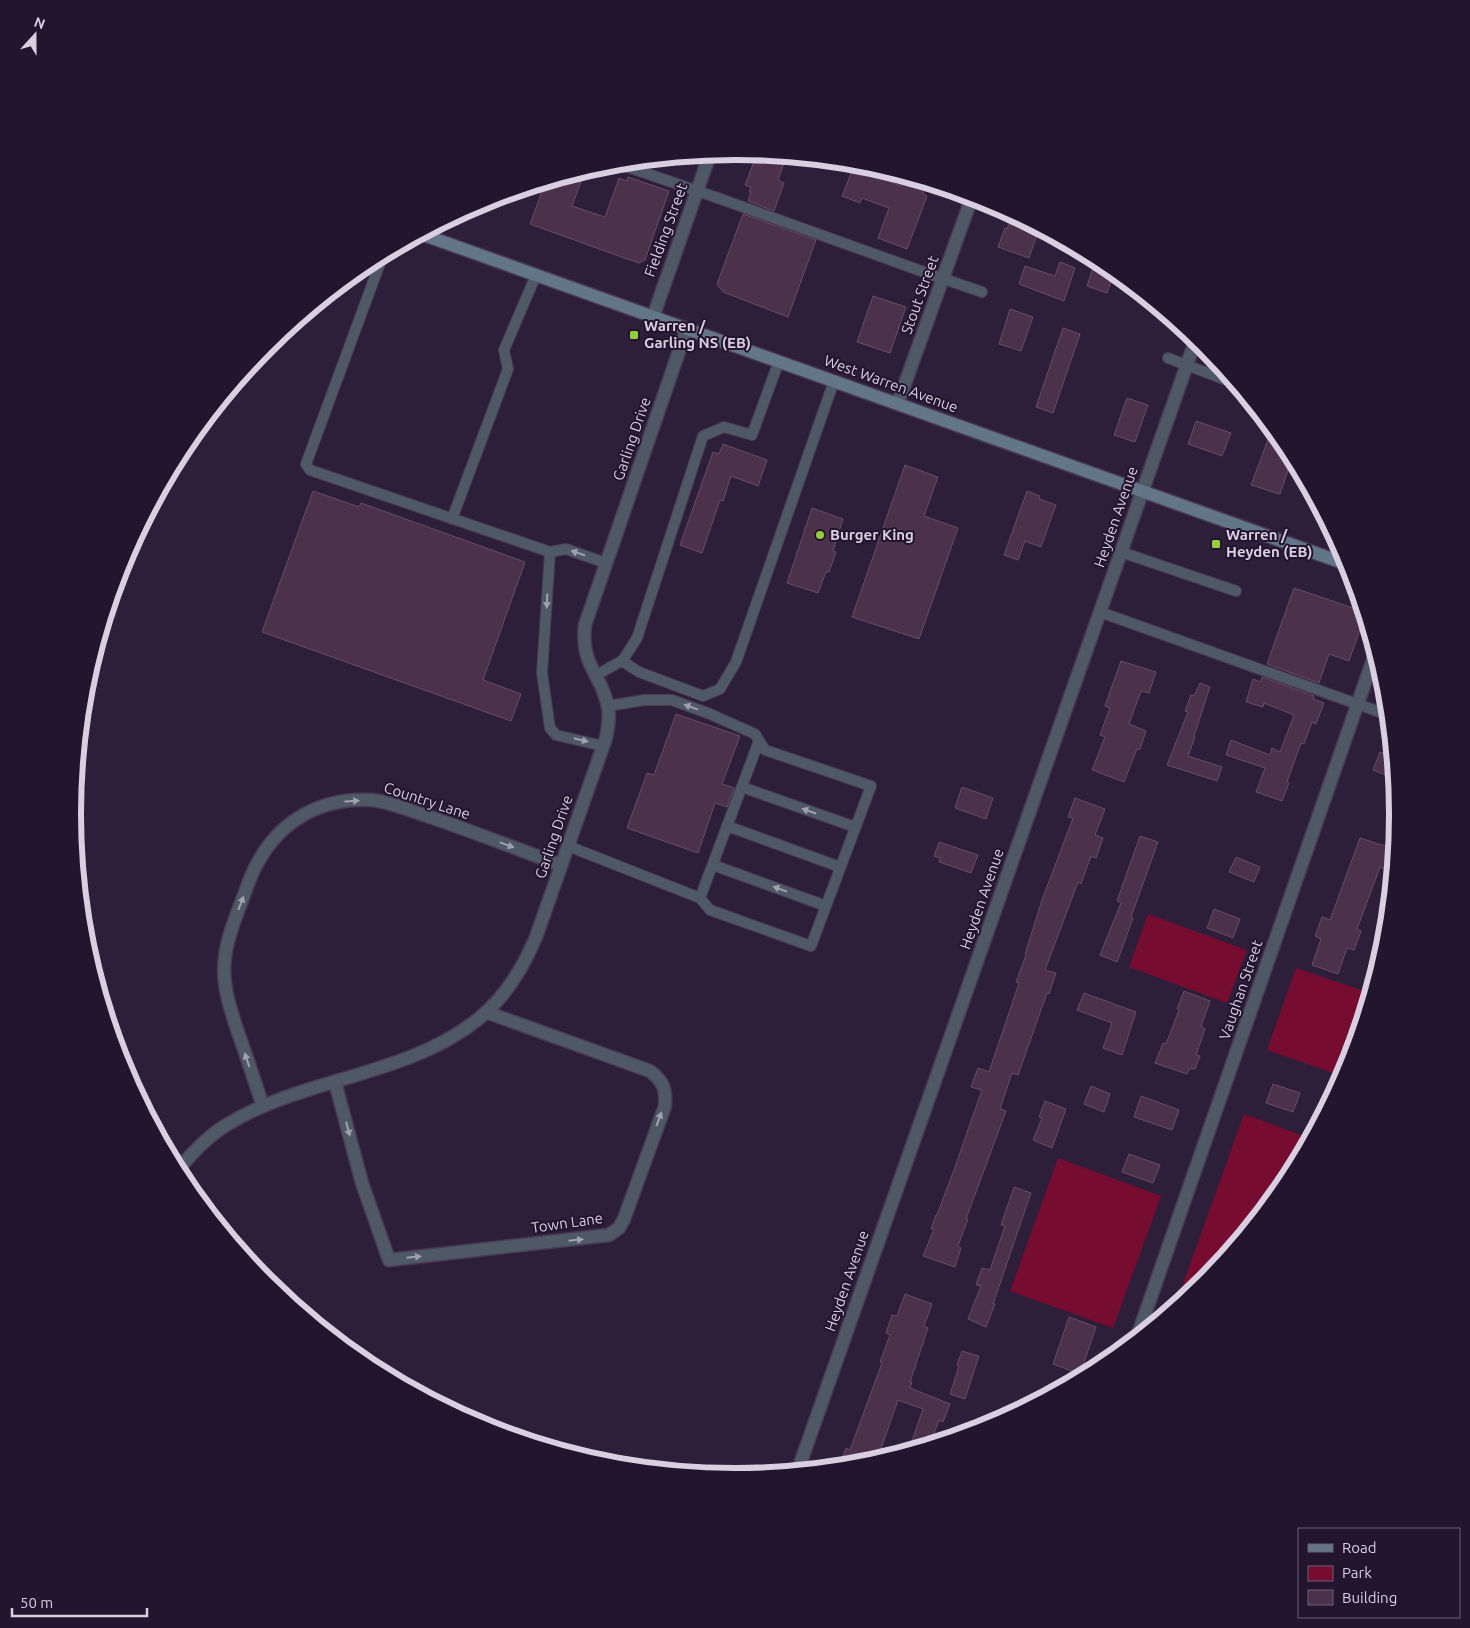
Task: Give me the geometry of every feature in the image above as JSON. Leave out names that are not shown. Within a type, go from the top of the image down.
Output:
[{"type":"main road","name":"West Warren Avenue","points":[[429,237],[1338,561]]},
{"type":"street","name":"Fielding Street","points":[[653,317],[707,161]]},
{"type":"street","name":"Stout Street","points":[[898,404],[969,204]]},
{"type":"street","name":"Garling Drive","points":[[183,1164],[205,1142],[228,1124],[263,1106],[389,1065],[420,1053],[457,1034],[477,1021],[486,1012],[511,983],[528,955],[568,846],[609,724],[606,697],[585,654],[583,640],[585,625],[687,328]]},
{"type":"street","name":"Heyden Avenue","points":[[800,1464],[1193,348]]},
{"type":"street","name":"Vaughan Street","points":[[1139,1328],[1371,666]]},
{"type":"street","name":"Country Lane","points":[[263,1106],[228,1003],[224,982],[224,962],[230,931],[256,865],[269,844],[286,826],[306,812],[324,805],[349,800],[373,800],[454,826],[561,865]]},
{"type":"street","name":"Town Lane","points":[[335,1082],[362,1183],[389,1260],[608,1235],[619,1228],[624,1219],[665,1106],[666,1094],[662,1082],[650,1071],[486,1012]]},
{"type":"lane","points":[[633,169],[982,292]]},
{"type":"lane","points":[[379,266],[306,464],[310,470],[550,552],[566,549],[606,563]]},
{"type":"lane","points":[[452,519],[508,369],[504,350],[536,275]]},
{"type":"lane","points":[[1168,358],[1223,379]]},
{"type":"lane","points":[[595,676],[622,661],[637,638],[703,436],[724,427],[752,435],[779,361]]},
{"type":"lane","points":[[622,661],[639,672],[703,696],[720,689],[736,662],[834,381]]},
{"type":"lane","points":[[550,552],[542,673],[550,728],[556,734],[603,746]]},
{"type":"lane","points":[[1121,552],[1236,591]]},
{"type":"lane","points":[[1100,612],[1380,712]]},
{"type":"lane","points":[[568,846],[700,898],[710,910],[811,946],[870,786],[765,750],[755,734],[672,700],[644,700],[608,706]]},
{"type":"lane","points":[[700,898],[759,741]]},
{"type":"lane","points":[[742,787],[855,827]]},
{"type":"lane","points":[[727,826],[840,866]]},
{"type":"lane","points":[[713,865],[826,906]]},
{"type":"green space","points":[[1148,914],[1247,950],[1227,1003],[1129,967]]},
{"type":"green space","points":[[1296,968],[1364,991],[1354,1024],[1335,1073],[1267,1050]]},
{"type":"green space","points":[[1244,1114],[1304,1136],[1279,1177],[1254,1212],[1227,1245],[1180,1292]]},
{"type":"green space","points":[[1058,1158],[1161,1196],[1113,1328],[1010,1291]]},
{"type":"building","points":[[754,161],[784,163],[778,180],[784,183],[774,211],[748,201],[751,187],[745,185]]},
{"type":"building","points":[[852,171],[876,176],[901,186],[902,183],[925,189],[923,194],[927,196],[907,249],[878,238],[889,208],[862,198],[860,203],[842,196]]},
{"type":"building","points":[[628,177],[669,191],[645,260],[639,263],[530,224],[542,190],[582,179],[572,206],[605,217],[619,178],[627,181]]},
{"type":"building","points":[[743,214],[816,240],[788,317],[723,292],[717,284]]},
{"type":"building","points":[[1010,222],[1037,235],[1029,258],[998,247],[1005,228],[1007,229]]},
{"type":"building","points":[[1060,262],[1075,268],[1064,301],[1019,284],[1025,266],[1055,276]]},
{"type":"building","points":[[1093,267],[1112,280],[1107,293],[1087,286]]},
{"type":"building","points":[[873,296],[906,307],[890,353],[857,342]]},
{"type":"building","points":[[1010,309],[1033,317],[1021,351],[999,344]]},
{"type":"building","points":[[1063,328],[1080,334],[1053,413],[1036,407]]},
{"type":"building","points":[[1127,398],[1148,405],[1135,442],[1114,435]]},
{"type":"building","points":[[1196,421],[1231,433],[1222,456],[1188,444]]},
{"type":"building","points":[[1269,437],[1289,467],[1280,494],[1251,485]]},
{"type":"building","points":[[723,444],[767,460],[758,486],[731,476],[723,501],[720,500],[702,553],[680,545],[713,452],[719,454]]},
{"type":"building","points":[[905,465],[938,477],[924,516],[958,528],[919,639],[852,617]]},
{"type":"building","points":[[313,491],[359,507],[361,503],[525,562],[483,680],[521,694],[511,721],[262,632]]},
{"type":"building","points":[[1027,491],[1040,496],[1039,499],[1056,505],[1041,547],[1025,541],[1018,560],[1004,555]]},
{"type":"building","name":"Burger King","points":[[812,508],[843,519],[833,551],[836,552],[829,572],[826,572],[818,593],[787,583]]},
{"type":"building","points":[[1294,588],[1355,609],[1361,627],[1349,661],[1329,654],[1319,683],[1267,664]]},
{"type":"building","points":[[1121,661],[1156,672],[1149,693],[1141,691],[1129,724],[1146,731],[1140,749],[1137,749],[1124,782],[1092,770],[1105,737],[1100,735],[1110,708],[1105,706]]},
{"type":"building","points":[[1262,677],[1314,696],[1313,699],[1324,703],[1316,724],[1312,722],[1304,744],[1301,743],[1282,801],[1256,792],[1265,768],[1226,755],[1231,740],[1270,755],[1272,748],[1280,752],[1294,715],[1264,703],[1263,707],[1246,702],[1253,679],[1261,682]]},
{"type":"building","points":[[1200,683],[1210,687],[1188,756],[1222,767],[1217,781],[1167,765],[1188,712],[1185,711],[1191,695],[1194,696]]},
{"type":"building","points":[[676,714],[740,736],[722,784],[734,788],[727,807],[715,803],[698,853],[627,828],[647,773],[654,775]]},
{"type":"building","points":[[1380,752],[1385,754],[1387,775],[1373,770]]},
{"type":"building","points":[[962,787],[993,798],[986,819],[955,808]]},
{"type":"building","points":[[1075,798],[1105,809],[1095,835],[1103,838],[1096,858],[1091,856],[1081,884],[1078,882],[1045,970],[1056,973],[1018,1075],[1012,1073],[1000,1109],[1006,1111],[966,1219],[968,1219],[958,1246],[961,1248],[955,1267],[923,1256],[934,1229],[931,1229],[982,1090],[971,1087],[978,1068],[989,1072],[1019,983],[1016,982],[1042,900],[1073,818],[1068,817]]},
{"type":"building","points":[[1140,836],[1158,842],[1117,962],[1100,955],[1121,903],[1117,901]]},
{"type":"building","points":[[1360,838],[1387,847],[1386,869],[1380,867],[1357,929],[1361,931],[1354,950],[1347,948],[1338,974],[1312,965],[1321,939],[1315,936],[1322,917],[1330,920]]},
{"type":"building","points":[[939,842],[978,855],[971,873],[939,862],[940,858],[934,856]]},
{"type":"building","points":[[1236,857],[1260,867],[1254,882],[1229,872]]},
{"type":"building","points":[[1214,909],[1240,919],[1233,938],[1207,928]]},
{"type":"building","points":[[1184,991],[1210,1001],[1201,1026],[1205,1029],[1196,1055],[1200,1056],[1195,1069],[1190,1068],[1187,1074],[1155,1063],[1163,1043],[1166,1044]]},
{"type":"building","points":[[1084,993],[1136,1012],[1122,1055],[1103,1048],[1112,1023],[1077,1010]]},
{"type":"building","points":[[1273,1084],[1300,1093],[1293,1112],[1266,1103]]},
{"type":"building","points":[[1091,1086],[1110,1094],[1104,1112],[1084,1104]]},
{"type":"building","points":[[1141,1096],[1179,1110],[1172,1130],[1134,1117]]},
{"type":"building","points":[[1045,1101],[1066,1109],[1052,1148],[1033,1140],[1042,1118],[1039,1117]]},
{"type":"building","points":[[1129,1154],[1160,1165],[1153,1183],[1122,1172]]},
{"type":"building","points":[[1014,1187],[1031,1193],[986,1327],[968,1319],[981,1286],[976,1285],[982,1268],[990,1270],[1005,1226],[1001,1225]]},
{"type":"building","points":[[905,1294],[932,1304],[924,1326],[928,1328],[910,1382],[912,1382],[910,1388],[950,1404],[943,1422],[939,1420],[933,1437],[914,1442],[912,1441],[923,1409],[898,1400],[880,1451],[842,1458],[846,1448],[850,1450],[882,1363],[880,1362],[890,1335],[886,1333],[892,1315],[897,1316]]},
{"type":"building","points":[[1069,1317],[1096,1327],[1082,1368],[1075,1372],[1053,1364]]},
{"type":"building","points":[[962,1351],[979,1356],[965,1399],[950,1394]]},
{"type":"place","name":"Warren / Garling NS (EB)","points":[[634,335]]},
{"type":"place","name":"Burger King","points":[[820,535]]},
{"type":"place","name":"Warren / Heyden (EB)","points":[[1216,544]]}]
